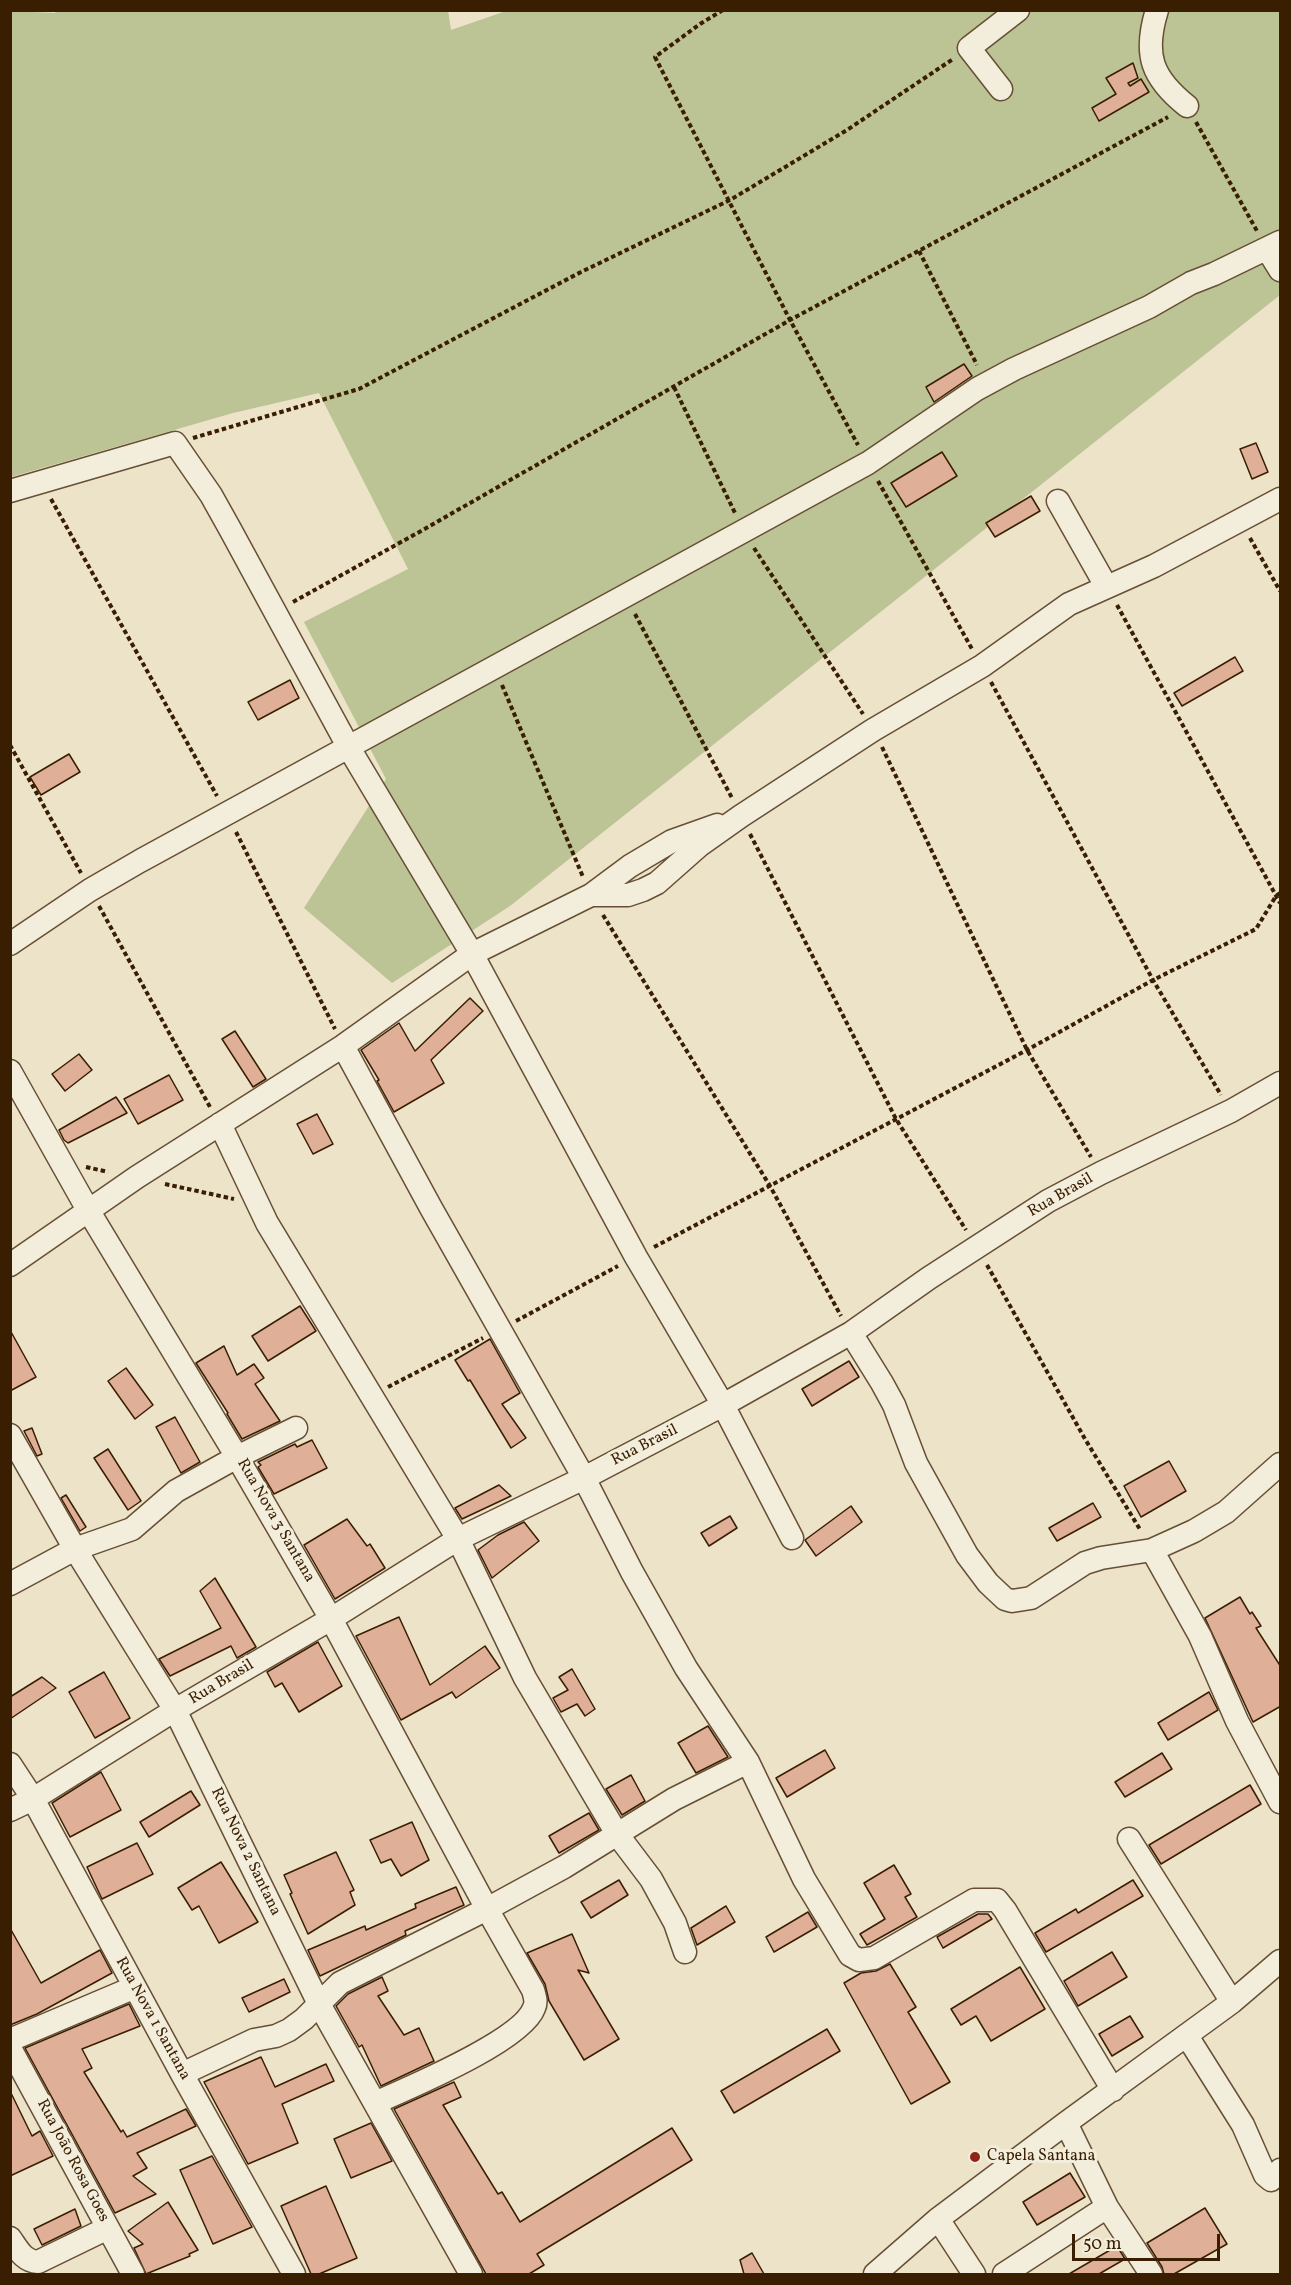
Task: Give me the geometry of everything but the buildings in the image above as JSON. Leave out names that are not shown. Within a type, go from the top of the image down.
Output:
[{"type":"street","points":[[1001,89],[969,48],[1018,10]]},
{"type":"street","points":[[1156,11],[1150,40],[1153,68],[1170,93],[1187,106]]},
{"type":"street","points":[[10,944],[90,891],[226,813],[349,748],[868,463],[977,389],[1014,369],[1149,307],[1191,283],[1274,245],[1281,270]]},
{"type":"street","points":[[10,491],[175,443],[211,495],[349,748],[471,954],[636,1257],[723,1406],[792,1538]]},
{"type":"street","points":[[10,1265],[88,1210],[343,1046],[471,954],[591,895],[628,895],[657,883],[700,845],[741,816],[873,730],[982,666],[1069,604],[1154,566],[1281,500]]},
{"type":"street","points":[[1058,501],[1106,586]]},
{"type":"street","points":[[343,1046],[431,1208],[584,1478],[632,1572],[686,1668],[748,1762],[804,1879],[850,1956],[859,1960],[874,1958],[974,1900],[997,1900],[1113,2090]]},
{"type":"street","name":"Rua Nova 3 Santana","points":[[10,1071],[88,1210],[237,1456],[331,1618],[487,1909],[527,1978],[536,1999],[529,2018],[475,2056],[375,2103]]},
{"type":"street","name":"Rua Brasil","points":[[10,1810],[331,1618],[458,1539],[584,1478],[723,1406],[850,1333],[1048,1201],[1231,1111],[1281,1083]]},
{"type":"street","points":[[220,1124],[267,1223],[458,1539],[525,1678],[616,1834],[651,1879],[675,1923],[685,1952]]},
{"type":"street","points":[[850,1333],[894,1405],[916,1463],[966,1555],[988,1583],[1005,1599],[1012,1601],[1031,1598],[1085,1563],[1101,1558],[1152,1550],[1194,1531],[1226,1512],[1281,1464]]},
{"type":"street","points":[[10,1584],[75,1549],[132,1529],[176,1491],[237,1456],[296,1428]]},
{"type":"street","name":"Rua Nova 2 Santana","points":[[10,1435],[75,1549],[175,1710],[319,2004],[471,2274]]},
{"type":"street","points":[[1152,1550],[1200,1636],[1237,1721],[1281,1802]]},
{"type":"street","points":[[182,2074],[254,2040],[276,2036],[289,2030],[304,2019],[339,1983],[487,1909],[564,1867],[674,1799],[748,1762]]},
{"type":"street","name":"Rua Nova 1 Santana","points":[[10,1764],[33,1798],[182,2074],[294,2274]]},
{"type":"street","points":[[1129,1839],[1232,2002]]},
{"type":"street","points":[[875,2274],[938,2219],[1187,2036],[1281,1961]]},
{"type":"street","points":[[10,2040],[135,1987]]},
{"type":"street","points":[[1187,2036],[1243,2125],[1259,2166],[1277,2181]]},
{"type":"street","name":"Rua João Rosa Goes","points":[[10,2048],[133,2274]]},
{"type":"street","points":[[1066,2123],[1107,2207],[1151,2274]]},
{"type":"street","points":[[1004,2274],[1107,2207]]},
{"type":"street","points":[[938,2219],[974,2274]]},
{"type":"street","points":[[10,2238],[22,2255],[31,2261],[38,2262],[108,2228]]},
{"type":"path","points":[[723,10],[655,57],[790,320],[868,463],[1154,981],[1231,1111]]},
{"type":"path","points":[[175,443],[359,389],[581,272],[730,201],[847,130],[969,48]]},
{"type":"path","points":[[276,611],[421,531],[790,320],[1187,106],[1274,245]]},
{"type":"path","points":[[919,251],[987,385]]},
{"type":"path","points":[[674,387],[743,531],[873,730],[1027,1050],[1101,1173]]},
{"type":"path","points":[[42,482],[226,813],[343,1046]]},
{"type":"path","points":[[1239,520],[1281,591]]},
{"type":"path","points":[[1106,586],[1281,903]]},
{"type":"path","points":[[625,595],[896,1119],[977,1248],[1085,1439],[1152,1550]]},
{"type":"path","points":[[494,667],[591,895],[770,1186],[850,1333]]},
{"type":"path","points":[[10,745],[220,1124]]},
{"type":"path","points":[[371,1395],[501,1329],[1154,981],[1256,929],[1278,895]]},
{"type":"green space","points":[[56,10],[448,10],[451,30],[509,10],[1280,11],[1280,295],[510,906],[392,983],[304,908],[386,779],[304,622],[408,569],[319,393],[233,413],[11,477],[11,11],[55,13]]},
{"type":"place","name":"Capela Santana","points":[[975,2157]]}]
